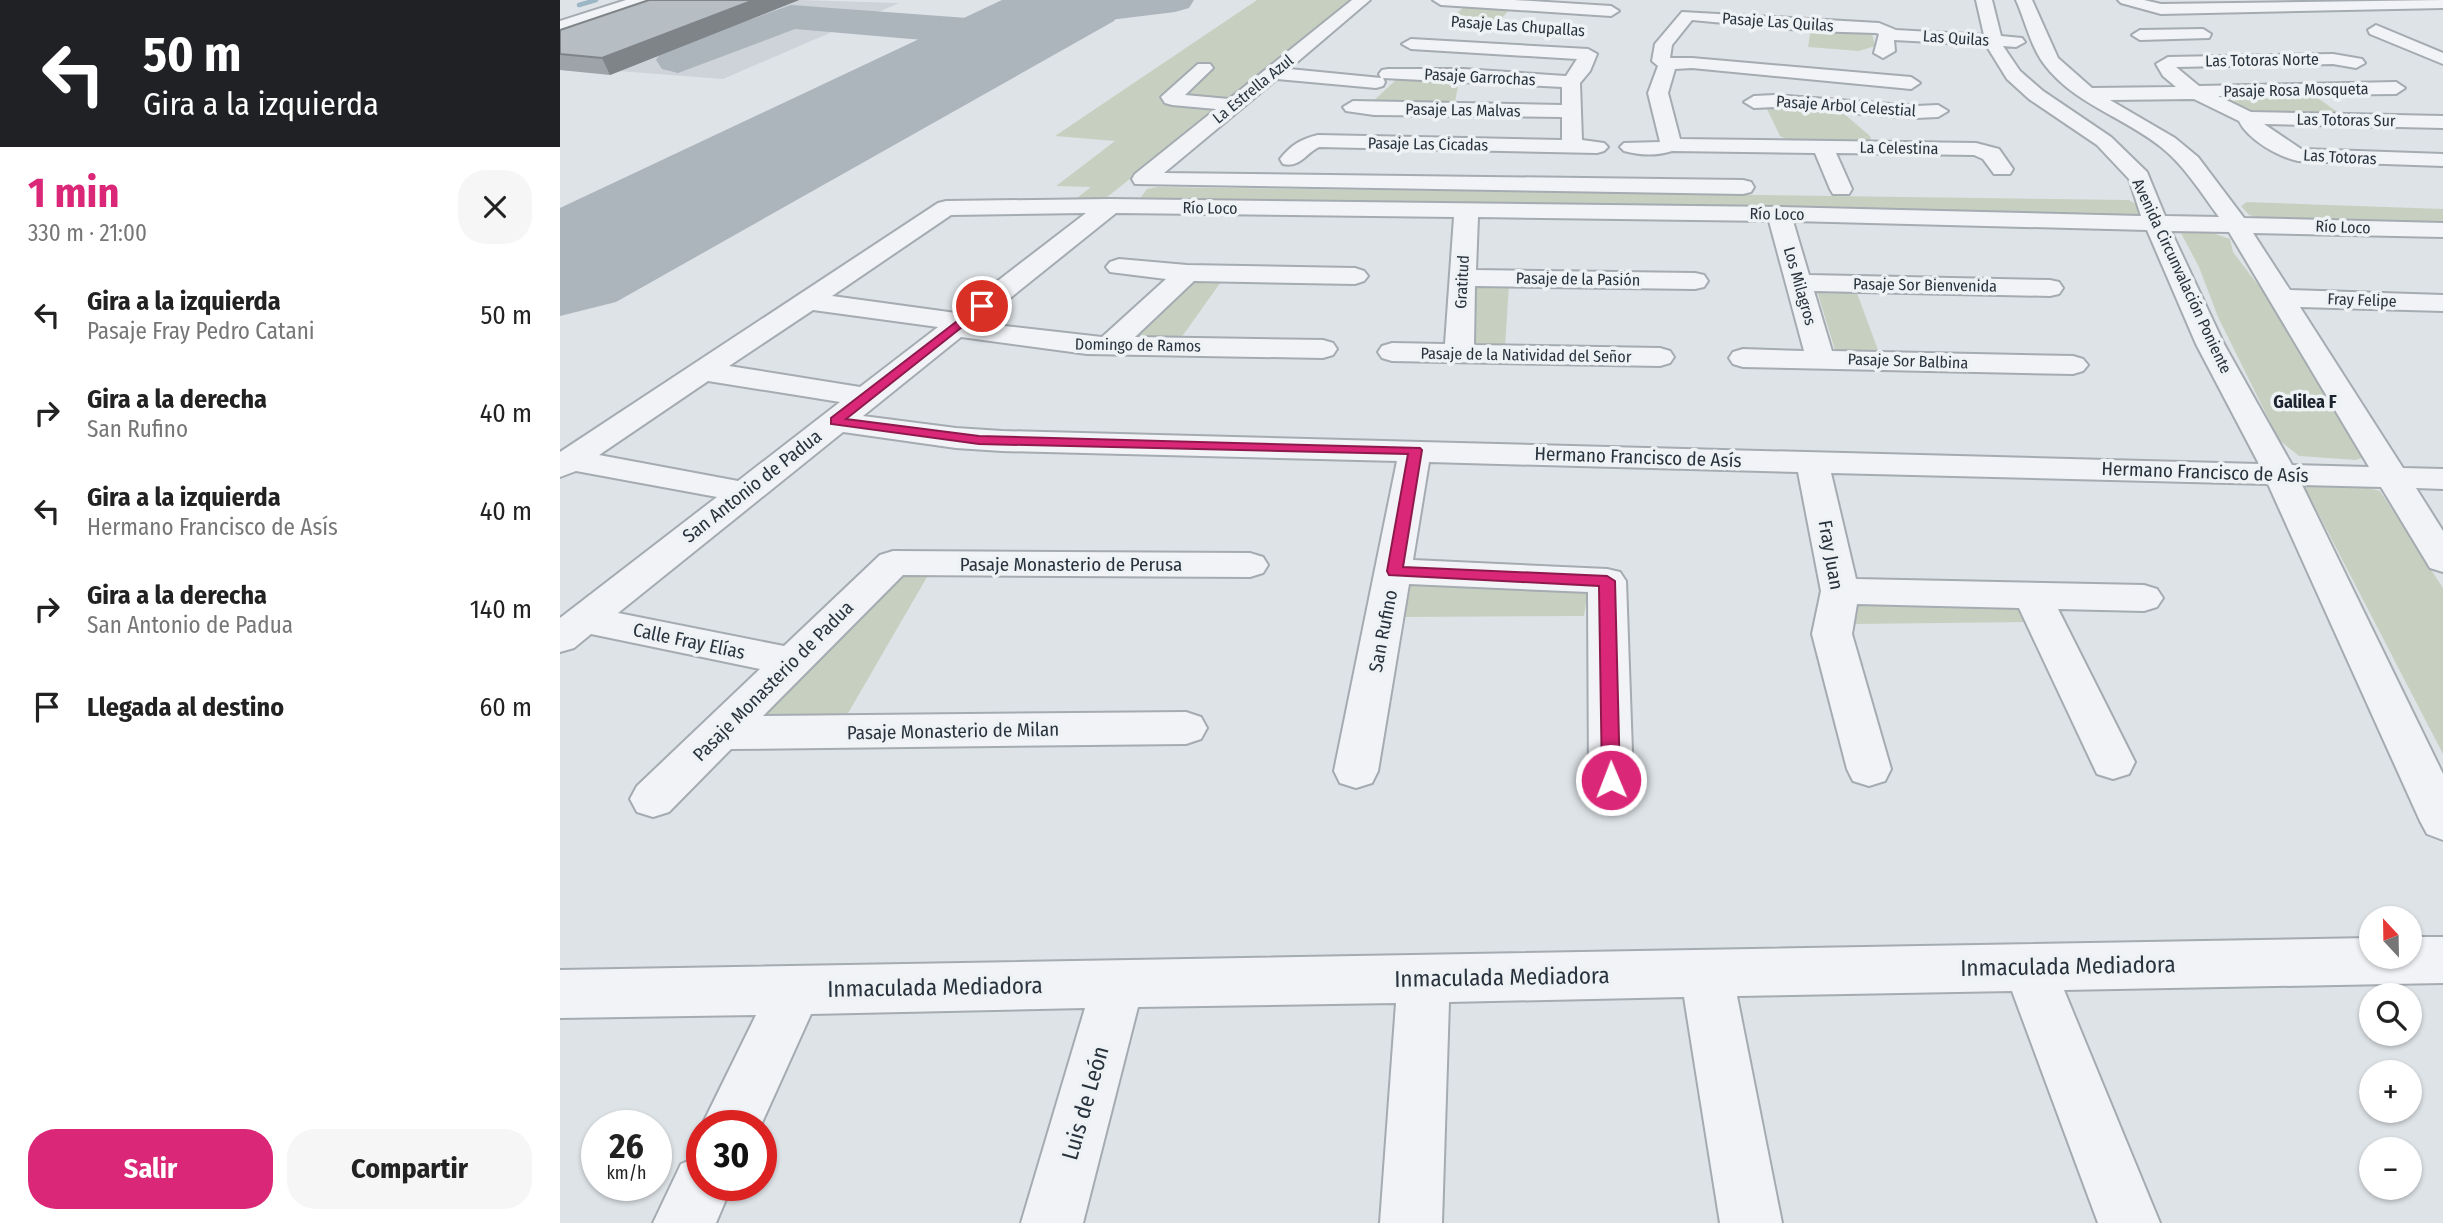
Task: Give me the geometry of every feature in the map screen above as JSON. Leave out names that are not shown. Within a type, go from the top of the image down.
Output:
[{"type":"street","points":[[560,26],[642,0]]},
{"type":"street","name":"La Estrella Azul","points":[[1143,179],[1362,0]]},
{"type":"street","points":[[1441,0],[1459,2]]},
{"type":"street","name":"Avenida Circunvalación Poniente","points":[[1984,0],[1993,40],[2005,66],[2044,101],[2114,149],[2139,177],[2210,344],[2280,474],[2443,821]]},
{"type":"street","points":[[1993,0],[2024,1],[2050,61],[2062,74],[2087,94],[2168,142],[2190,162],[2217,199]]},
{"type":"street","points":[[2133,14],[2161,9],[2350,4],[2428,6],[2440,5],[2443,2],[2440,0]]},
{"type":"street","points":[[1330,139],[1328,135],[1382,78],[1388,68],[1459,2]]},
{"type":"street","name":"Pasaje Las Chupallas","points":[[1459,2],[1611,11],[1592,36]]},
{"type":"street","points":[[560,9],[600,12]]},
{"type":"street","points":[[2133,14],[2221,33]]},
{"type":"street","points":[[2133,14],[2150,54],[2168,62],[2165,64],[2167,71],[2203,95]]},
{"type":"street","name":"Pasaje Las Quilas","points":[[1668,50],[1688,15],[1811,26],[1879,28],[1890,43]]},
{"type":"street","points":[[2423,30],[2370,30],[2443,59]]},
{"type":"street","points":[[1425,31],[1588,54],[1581,71],[1571,82],[1572,145]]},
{"type":"street","name":"Pasaje Las Quilas","points":[[1668,50],[1698,39]]},
{"type":"street","name":"Las Quilas","points":[[1890,43],[1993,40],[2042,43]]},
{"type":"street","points":[[1862,53],[1890,43]]},
{"type":"street","points":[[2322,43],[2443,116]]},
{"type":"street","points":[[1671,145],[1658,93],[1668,50],[1685,63],[1755,70],[1909,78],[1938,111],[1972,137],[1976,149],[1991,154],[2002,169]]},
{"type":"street","name":"Las Totoras Norte","points":[[2168,62],[2333,59],[2356,63]]},
{"type":"street","points":[[1204,68],[1171,97],[1172,99],[1233,105]]},
{"type":"street","points":[[1630,147],[1661,148],[1767,123],[1749,91],[1755,70]]},
{"type":"street","name":"Pasaje Garrochas","points":[[1272,73],[1382,78],[1496,76],[1571,82]]},
{"type":"street","name":"Las Totoras Norte","points":[[2044,101],[2087,94],[2203,95]]},
{"type":"street","name":"Las Totoras","points":[[2044,101],[2106,104],[2203,95],[2248,118],[2250,124],[2287,151],[2298,155],[2443,160]]},
{"type":"street","name":"Pasaje Rosa Mosqueta","points":[[2203,95],[2408,95]]},
{"type":"street","name":"Pasaje Arbol Celestial","points":[[1767,123],[1775,101],[1938,111]]},
{"type":"street","points":[[1839,106],[1886,148]]},
{"type":"street","name":"Pasaje Las Malvas","points":[[1353,107],[1573,111]]},
{"type":"street","name":"Las Totoras Sur","points":[[2248,118],[2443,122]]},
{"type":"street","name":"La Celestina","points":[[1767,123],[1822,146],[1976,149]]},
{"type":"street","name":"Pasaje Las Cicadas","points":[[1291,159],[1304,145],[1330,139],[1351,143],[1597,147]]},
{"type":"street","points":[[1822,146],[1841,189]]},
{"type":"street","name":"Río Loco","points":[[1143,179],[1772,188]]},
{"type":"street","name":"Río Loco","points":[[1814,188],[1868,189]]},
{"type":"street","name":"Río Loco","points":[[2193,198],[2217,199],[2240,212]]},
{"type":"street","name":"Río Loco","points":[[565,463],[946,208],[1110,206],[1779,214],[2149,203],[2443,230]]},
{"type":"street","name":"San Antonio de Padua","points":[[572,629],[1110,206]]},
{"type":"street","name":"Gratitud","points":[[1459,353],[1466,212]]},
{"type":"street","points":[[2240,212],[2281,298],[2395,478],[2443,560]]},
{"type":"street","name":"Los Milagros","points":[[1779,214],[1820,358]]},
{"type":"street","points":[[1119,267],[1187,273],[1355,276]]},
{"type":"street","points":[[1110,345],[1187,273]]},
{"type":"street","name":"Pasaje de la Pasión","points":[[1462,278],[1695,281]]},
{"type":"street","name":"Pasaje Sor Bienvenida","points":[[1800,283],[2050,288]]},
{"type":"street","name":"Fray Felipe","points":[[2281,298],[2443,303]]},
{"type":"street","name":"Domingo de Ramos","points":[[808,301],[1070,344],[1323,349]]},
{"type":"street","name":"Pasaje de la Natividad del Señor","points":[[1392,352],[1660,358]]},
{"type":"street","name":"Pasaje Sor Balbina","points":[[1743,358],[2073,365]]},
{"type":"street","points":[[702,371],[866,397]]},
{"type":"street","name":"Hermano Francisco de Asís","points":[[835,421],[979,440],[2443,480]]},
{"type":"street","name":"San Rufino","points":[[1356,771],[1395,571],[1415,450]]},
{"type":"street","name":"Fray Juan","points":[[1812,462],[1840,591],[1832,634],[1869,769]]},
{"type":"street","points":[[565,463],[745,492]]},
{"type":"street","name":"Pasaje Monasterio de Perusa","points":[[893,563],[1250,565]]},
{"type":"street","name":"Pasaje Monasterio de Padua","points":[[653,799],[893,563]]},
{"type":"street","points":[[1395,571],[1607,581],[1611,780]]},
{"type":"street","points":[[1840,591],[2144,598]]},
{"type":"street","points":[[2033,596],[2113,762]]},
{"type":"street","name":"Calle Fray Elías","points":[[572,629],[794,662]]},
{"type":"street","name":"Pasaje Monasterio de Milan","points":[[720,733],[1186,728]]},
{"type":"street","name":"Inmaculada Mediadora","points":[[560,994],[2443,960]]},
{"type":"street","points":[[2029,967],[2129,1223]]},
{"type":"street","points":[[1706,973],[1751,1223]]},
{"type":"street","points":[[1411,1223],[1424,978]]},
{"type":"street","name":"Luis de León","points":[[1052,1223],[1118,984]]},
{"type":"street","points":[[738,1110],[795,990]]},
{"type":"street","points":[[684,1223],[694,1201]]},
{"type":"shaded area","points":[[799,0],[899,3],[723,79],[618,71]]},
{"type":"green space","points":[[1257,0],[1355,0],[1101,202],[1077,198],[1091,187],[1056,186],[1115,141],[1055,136]]},
{"type":"green space","points":[[1466,5],[1512,6],[1498,23],[1462,22],[1453,17]]},
{"type":"green space","points":[[1811,28],[1872,33],[1875,46],[1859,51],[1808,47]]},
{"type":"green space","points":[[1460,76],[1454,107],[1370,104],[1397,79]]},
{"type":"green space","points":[[2311,93],[2340,114],[2270,115],[2250,111],[2218,96]]},
{"type":"green space","points":[[1776,102],[1842,112],[1870,136],[1872,143],[1786,139],[1780,136],[1766,107]]},
{"type":"green space","points":[[1158,187],[2129,200],[2142,208],[2141,215],[2128,217],[1139,200],[1147,189]]},
{"type":"green space","points":[[2247,202],[2443,209],[2443,225],[2267,220],[2249,215],[2241,206]]},
{"type":"green space","points":[[2204,230],[2230,239],[2233,252],[2284,319],[2364,457],[2356,460],[2299,456],[2279,440],[2218,317],[2199,267],[2181,233]]},
{"type":"green space","points":[[1194,277],[1223,279],[1181,338],[1130,338]]},
{"type":"green space","points":[[1475,284],[1509,285],[1505,347],[1470,349]]},
{"type":"green space","points":[[1817,291],[1857,293],[1878,350],[1835,350]]},
{"type":"green space","points":[[2303,484],[2357,485],[2380,491],[2443,588],[2443,754]]},
{"type":"green space","points":[[902,575],[927,577],[847,715],[761,716]]},
{"type":"green space","points":[[1411,582],[1588,589],[1584,616],[1403,617]]},
{"type":"green space","points":[[1855,602],[2018,605],[2030,622],[1853,624]]},
{"type":"building","points":[[649,0],[754,0],[602,58],[560,54],[560,30]]},
{"type":"waterway","points":[[579,5],[596,0]]},
{"type":"taxiway","points":[[1052,15],[1175,0]]},
{"type":"taxiway","points":[[678,60],[791,17],[981,32],[1026,28]]},
{"type":"runway","points":[[560,268],[1080,0]]},
{"type":"district","name":"Galilea F","points":[[2305,402]]},
{"type":"route","points":[[982,306],[835,421],[979,440],[1415,450],[1395,571],[1607,581],[1611,780]]}]
